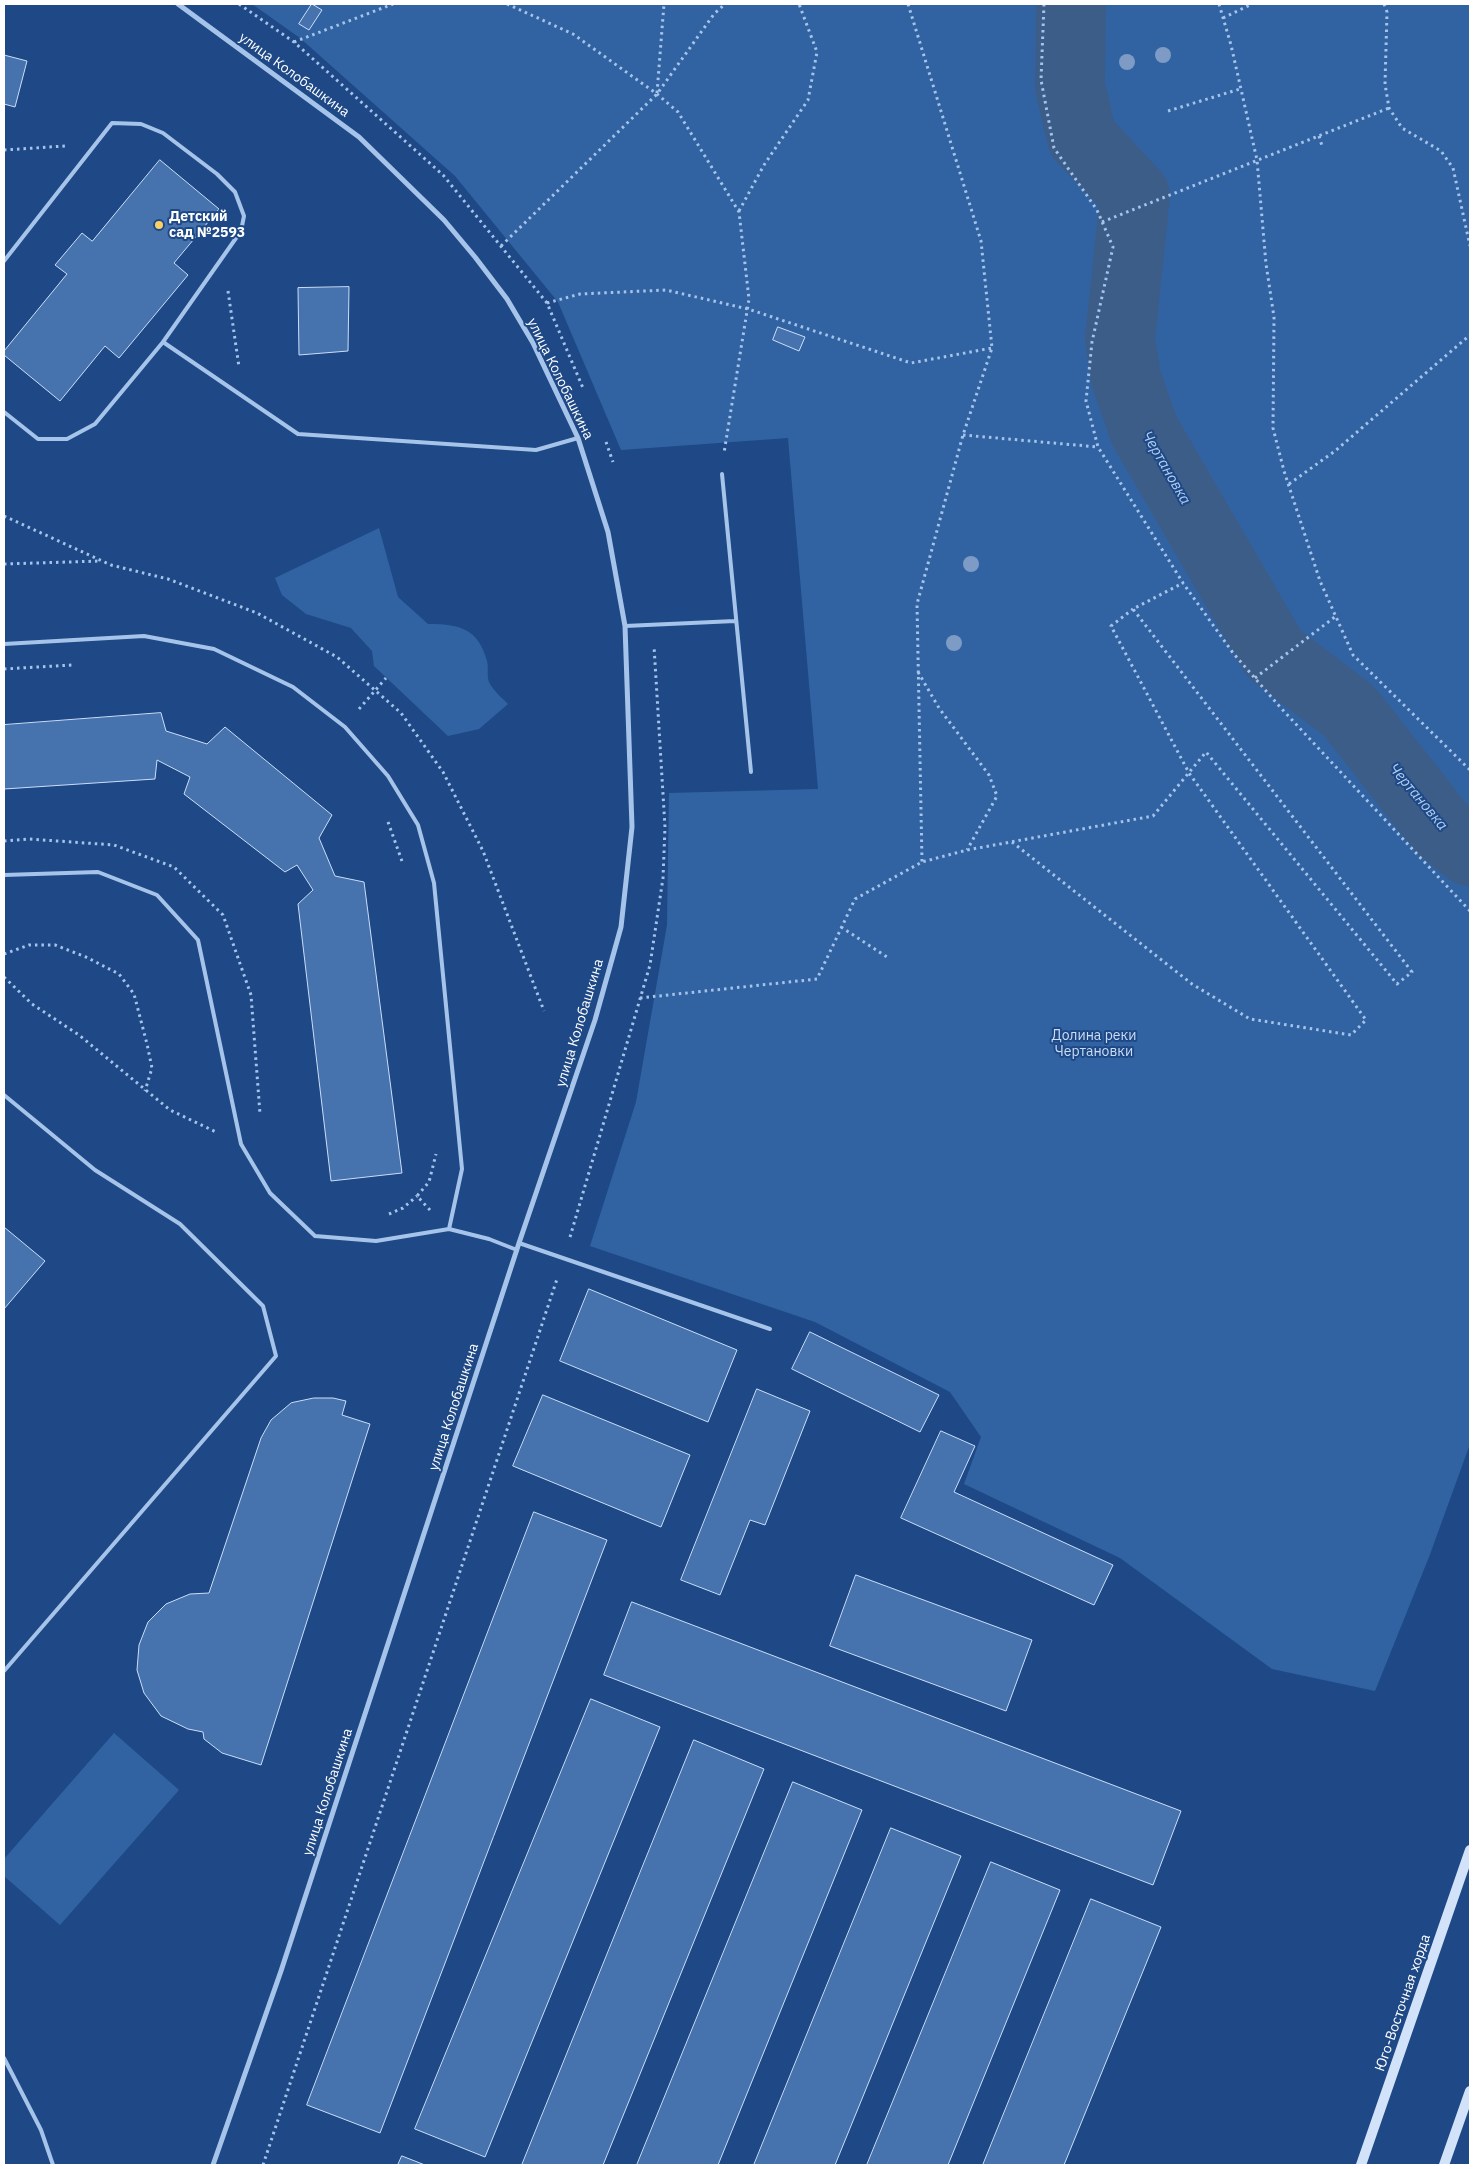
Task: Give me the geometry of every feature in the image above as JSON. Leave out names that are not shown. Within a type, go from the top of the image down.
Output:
[{"type":"main road","name":"Юго-Восточная хорда","points":[[1361,2165],[1470,1850]]},
{"type":"main road","points":[[1444,2165],[1470,2091]]},
{"type":"street","name":"улица Колобашкина","points":[[178,4],[359,137],[444,220],[507,299],[533,343],[578,438],[608,532],[626,626],[632,827],[620,926],[595,1020],[519,1243],[281,1971],[214,2165]]},
{"type":"lane","points":[[4,261],[112,123],[141,124],[163,132],[217,174],[235,192],[244,216],[241,231],[163,342],[95,424],[67,439],[38,439],[4,412]]},
{"type":"lane","points":[[163,342],[298,434],[536,450],[578,438]]},
{"type":"lane","points":[[722,474],[751,772]]},
{"type":"lane","points":[[626,626],[735,621]]},
{"type":"lane","points":[[4,644],[144,636],[214,648],[293,687],[345,727],[388,776],[418,825],[434,883],[462,1169],[448,1229]]},
{"type":"lane","points":[[4,875],[98,872],[157,895],[198,940],[240,1144],[270,1193],[315,1236],[376,1241],[448,1229],[489,1238],[517,1250]]},
{"type":"lane","points":[[4,1095],[95,1170],[180,1224],[263,1306],[276,1356],[4,1671]]},
{"type":"lane","points":[[519,1243],[770,1329]]},
{"type":"lane","points":[[4,2058],[41,2130],[53,2165]]},
{"type":"path","points":[[238,4],[294,42],[350,91]]},
{"type":"path","points":[[294,42],[393,4]]},
{"type":"path","points":[[507,4],[573,34],[657,94],[678,112],[739,212],[749,298],[725,442],[722,474]]},
{"type":"path","points":[[657,94],[664,4]]},
{"type":"path","points":[[501,246],[657,94],[714,14],[725,4]]},
{"type":"path","points":[[739,212],[764,165],[808,100],[817,52],[799,4]]},
{"type":"path","points":[[908,4],[981,241],[992,348],[963,434],[916,604],[922,862]]},
{"type":"path","points":[[1044,4],[1041,80],[1054,148],[1097,210],[1113,247],[1092,342],[1086,401],[1098,447],[1183,583],[1233,653],[1470,911]]},
{"type":"path","points":[[1219,4],[1257,160],[1266,264],[1274,317],[1273,428],[1320,581],[1353,655],[1470,770]]},
{"type":"path","points":[[1223,18],[1252,4]]},
{"type":"path","points":[[1384,4],[1387,12],[1385,84],[1389,108],[1402,128],[1441,151],[1453,168],[1470,246]]},
{"type":"path","points":[[1168,111],[1240,89]]},
{"type":"path","points":[[1102,222],[1389,108]]},
{"type":"path","points":[[1319,136],[1322,146]]},
{"type":"path","points":[[4,150],[95,144]]},
{"type":"path","points":[[223,257],[243,397]]},
{"type":"path","points":[[546,303],[580,294],[666,290],[748,309],[911,363],[992,348]]},
{"type":"path","points":[[1289,484],[1335,450],[1470,335]]},
{"type":"path","points":[[963,434],[1098,447]]},
{"type":"path","points":[[4,564],[102,561]]},
{"type":"path","points":[[1011,841],[1192,984],[1250,1019],[1351,1035],[1366,1020],[1189,773],[1111,626],[1133,609],[1183,583]]},
{"type":"path","points":[[640,998],[817,978],[855,899],[922,862],[1011,841],[1153,816],[1206,752],[1397,984],[1412,972],[1133,609]]},
{"type":"path","points":[[1255,678],[1336,616]]},
{"type":"path","points":[[263,2165],[563,1259],[650,964],[663,878],[665,827],[653,625]]},
{"type":"path","points":[[4,670],[80,665]]},
{"type":"path","points":[[917,671],[940,708],[989,775],[997,796],[967,850]]},
{"type":"path","points":[[387,820],[405,871]]},
{"type":"path","points":[[841,928],[890,959]]},
{"type":"path","points":[[4,954],[29,945],[55,945],[86,956],[119,974],[134,994],[147,1044],[152,1068],[145,1092]]},
{"type":"path","points":[[4,976],[32,1004],[79,1035],[145,1092],[170,1110],[240,1144]]},
{"type":"path","points":[[437,1146],[435,1163],[429,1182],[417,1196],[448,1229]]},
{"type":"green space","name":"Долина реки Чертановки","points":[[252,4],[1470,4],[1470,1444],[1429,1557],[1375,1691],[1272,1669],[1120,1558],[964,1484],[981,1437],[950,1392],[815,1322],[590,1246],[636,1102],[667,925],[669,793],[818,789],[788,438],[621,450],[558,302],[455,176],[300,38]]},
{"type":"green space","points":[[379,528],[398,597],[428,624],[449,625],[466,630],[473,635],[483,650],[488,664],[489,682],[508,704],[479,729],[448,736],[374,666],[372,651],[351,628],[306,614],[282,595],[275,578]]},
{"type":"green space","points":[[114,1733],[179,1790],[60,1925],[4,1876],[4,1859]]},
{"type":"building","points":[[312,4],[322,10],[309,30],[299,24]]},
{"type":"building","points":[[4,55],[27,61],[15,107],[4,104]]},
{"type":"building","points":[[160,160],[219,209],[174,263],[188,275],[119,358],[105,346],[60,401],[4,355],[4,351],[67,274],[55,265],[82,233],[92,241]]},
{"type":"building","points":[[349,287],[348,351],[299,355],[298,288]]},
{"type":"building","points":[[778,327],[805,337],[799,351],[773,340]]},
{"type":"building","points":[[161,713],[166,731],[207,744],[225,727],[332,815],[319,838],[335,876],[364,882],[402,1173],[331,1181],[298,904],[313,890],[297,865],[285,872],[184,794],[190,777],[157,760],[155,779],[4,789],[4,725]]},
{"type":"building","points":[[4,1227],[45,1261],[4,1309]]},
{"type":"building","points":[[589,1289],[737,1350],[708,1422],[560,1361]]},
{"type":"building","points":[[810,1332],[939,1395],[920,1432],[792,1369]]},
{"type":"building","points":[[757,1389],[810,1411],[765,1525],[750,1520],[720,1595],[681,1580]]},
{"type":"building","points":[[543,1395],[690,1455],[661,1527],[513,1466]]},
{"type":"building","points":[[314,1398],[333,1398],[346,1401],[342,1415],[370,1424],[261,1765],[222,1753],[204,1739],[203,1732],[188,1729],[161,1716],[144,1693],[137,1670],[139,1645],[148,1622],[166,1604],[190,1594],[209,1593],[261,1438],[271,1420],[291,1403]]},
{"type":"building","points":[[941,1431],[975,1446],[954,1492],[1113,1565],[1094,1605],[901,1518]]},
{"type":"building","points":[[534,1512],[607,1540],[380,2133],[307,2105]]},
{"type":"building","points":[[856,1575],[1032,1640],[1006,1711],[830,1646]]},
{"type":"building","points":[[632,1602],[1181,1811],[1153,1885],[604,1675]]},
{"type":"building","points":[[591,1699],[660,1727],[485,2157],[415,2129]]},
{"type":"building","points":[[694,1740],[764,1769],[603,2165],[522,2165]]},
{"type":"building","points":[[793,1782],[862,1810],[718,2165],[637,2165]]},
{"type":"building","points":[[891,1828],[961,1856],[835,2165],[754,2165]]},
{"type":"building","points":[[991,1862],[1060,1890],[948,2165],[867,2165]]},
{"type":"building","points":[[1091,1899],[1161,1927],[1064,2165],[983,2165]]},
{"type":"building","points":[[402,2156],[425,2165],[398,2165]]},
{"type":"waterway","name":"Чертановка","points":[[1071,4],[1070,86],[1082,138],[1135,195],[1120,339],[1126,378],[1144,430],[1274,654],[1349,711],[1441,828],[1470,851]]},
{"type":"place","name":"Детский сад №2593","points":[[159,225]]}]
